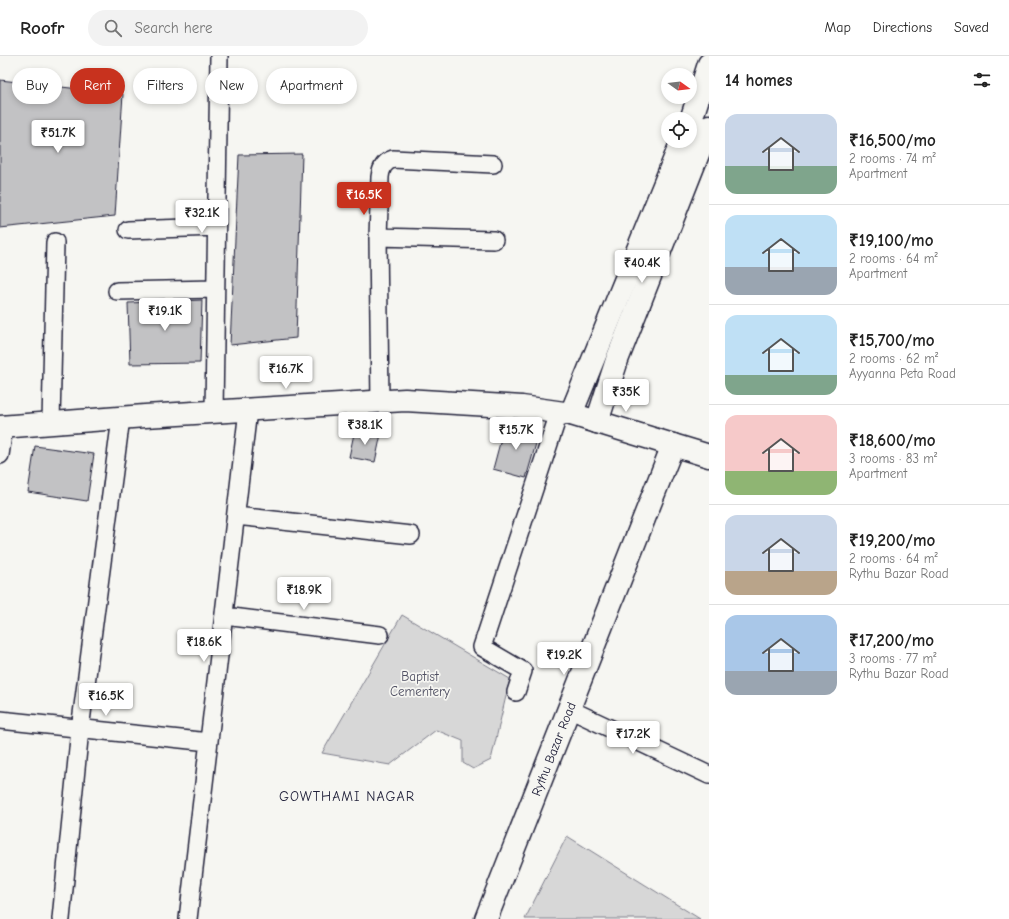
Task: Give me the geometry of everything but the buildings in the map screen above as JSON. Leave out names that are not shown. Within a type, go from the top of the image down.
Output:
[{"type":"street","points":[[214,412],[218,56]]},
{"type":"street","points":[[693,112],[709,64]]},
{"type":"street","points":[[597,422],[617,360],[709,126]]},
{"type":"street","points":[[516,692],[523,671],[482,647],[565,413],[679,148]]},
{"type":"street","points":[[380,402],[378,237],[381,170],[388,161],[393,160],[493,164]]},
{"type":"street","points":[[128,230],[216,227]]},
{"type":"street","points":[[378,237],[494,240]]},
{"type":"street","points":[[51,423],[55,242]]},
{"type":"street","points":[[117,291],[215,289]]},
{"type":"street","points":[[0,455],[2,427],[405,400],[514,406],[565,413],[709,456]]},
{"type":"street","points":[[188,919],[248,410]]},
{"type":"street","points":[[61,919],[80,729],[121,418]]},
{"type":"street","name":"Rythu Bazar Road","points":[[486,919],[673,445]]},
{"type":"street","points":[[236,516],[411,535]]},
{"type":"street","points":[[224,616],[380,635]]},
{"type":"street","points":[[569,709],[709,774]]},
{"type":"street","points":[[0,720],[209,742]]},
{"type":"green space","name":"Baptist Cementery","points":[[402,615],[510,679],[491,760],[473,769],[463,763],[463,741],[436,730],[390,765],[322,753]]},
{"type":"green space","points":[[567,836],[700,919],[525,919]]},
{"type":"district","name":"GOWTHAMI NAGAR","points":[[347,796]]}]
